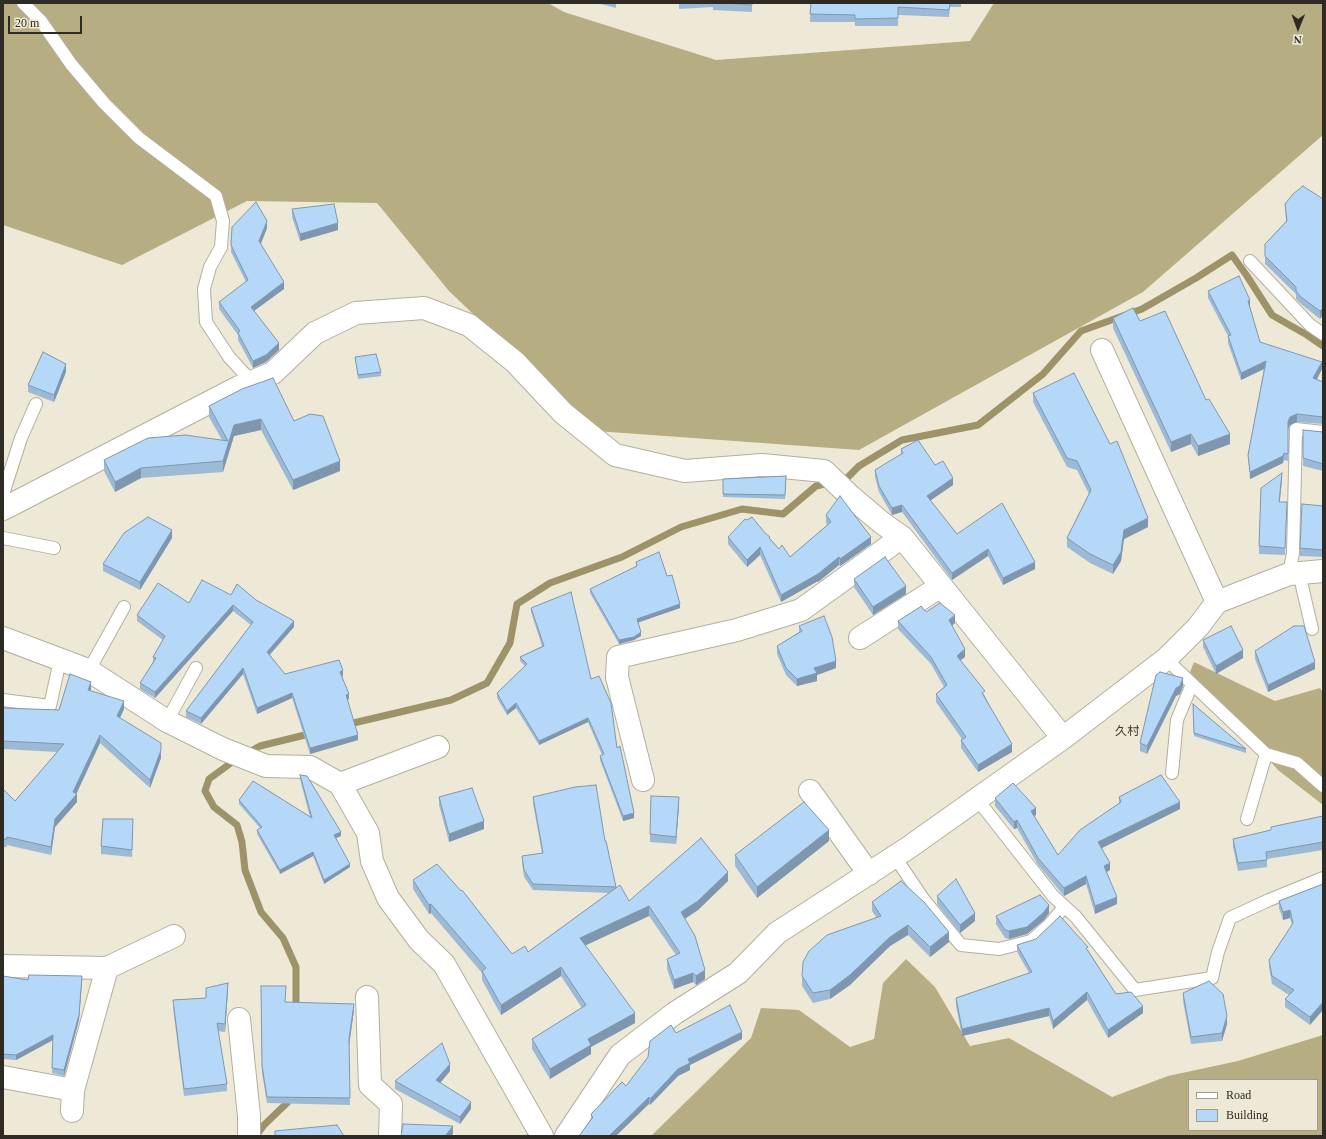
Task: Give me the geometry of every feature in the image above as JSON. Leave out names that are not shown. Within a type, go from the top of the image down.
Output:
[{"type":"street","points":[[3,509],[239,387],[272,373],[315,333],[356,313],[424,308],[469,325],[515,362],[563,413],[615,455],[685,470],[762,465],[824,471],[850,496],[882,523],[902,537],[1063,738]]},
{"type":"street","points":[[1102,350],[1217,602]]},
{"type":"street","points":[[643,780],[616,677],[618,656],[737,630],[801,610],[902,537]]},
{"type":"street","points":[[566,1136],[620,1055],[675,1013],[738,973],[777,933],[895,857],[1063,738],[1166,659],[1198,627],[1217,602],[1294,573],[1323,571]]},
{"type":"street","points":[[860,638],[942,586]]},
{"type":"street","points":[[3,638],[88,670],[167,721],[222,749],[266,766],[310,767],[340,784],[368,833],[372,861],[388,898],[419,940],[444,964],[542,1136]]},
{"type":"street","points":[[340,784],[438,747]]},
{"type":"street","points":[[810,791],[869,874]]},
{"type":"street","points":[[3,966],[107,968],[174,936]]},
{"type":"street","points":[[72,1111],[73,1090],[107,968]]},
{"type":"street","points":[[367,997],[370,1085],[392,1104],[390,1136]]},
{"type":"street","points":[[239,1019],[250,1116],[249,1136]]},
{"type":"street","points":[[3,1077],[73,1090]]},
{"type":"lane","points":[[23,3],[41,21],[71,64],[114,113],[139,138],[216,196],[223,222],[221,247],[210,267],[204,289],[206,322],[229,358],[252,382]]},
{"type":"lane","points":[[1250,261],[1310,325],[1323,334]]},
{"type":"lane","points":[[3,494],[21,438],[36,404]]},
{"type":"lane","points":[[1312,629],[1294,573],[1293,553],[1296,430],[1323,432]]},
{"type":"lane","points":[[3,538],[54,548]]},
{"type":"lane","points":[[88,670],[124,607]]},
{"type":"lane","points":[[1166,659],[1266,754],[1297,763],[1323,786]]},
{"type":"lane","points":[[3,700],[50,706],[60,660]]},
{"type":"lane","points":[[167,721],[196,668]]},
{"type":"lane","points":[[1172,773],[1177,720],[1192,684]]},
{"type":"lane","points":[[1247,819],[1266,754]]},
{"type":"lane","points":[[977,799],[1053,896],[1076,917],[1135,990],[1212,978],[1218,952],[1230,918],[1323,878]]},
{"type":"lane","points":[[895,857],[924,900],[962,944],[999,949],[1031,941],[1049,925],[1064,906]]},
{"type":"shaded area","points":[[3,3],[548,3],[564,12],[716,60],[970,41],[994,3],[1323,3],[1323,135],[1143,292],[859,450],[596,431],[449,291],[377,203],[247,201],[122,265],[3,225]]},
{"type":"shaded area","points":[[1194,662],[1275,701],[1320,688],[1323,692],[1323,805],[1278,770],[1190,672]]},
{"type":"shaded area","points":[[906,959],[935,987],[970,1046],[1009,1038],[1112,1097],[1168,1076],[1238,1061],[1323,1035],[1323,1136],[651,1136],[751,1038],[761,1008],[799,1010],[850,1047],[874,1039],[883,983]]},
{"type":"building","points":[[725,3],[752,3],[752,5]]},
{"type":"building","points":[[811,3],[950,3],[949,10],[898,7],[898,18],[855,19],[855,15],[810,14]]},
{"type":"building","points":[[1303,186],[1323,199],[1323,308],[1320,311],[1301,297],[1296,291],[1296,287],[1265,256],[1265,244],[1287,221],[1285,204],[1293,194]]},
{"type":"building","points":[[256,202],[267,221],[259,241],[284,282],[251,307],[279,343],[266,355],[253,361],[238,333],[240,331],[219,302],[248,280],[231,245],[232,227]]},
{"type":"building","points":[[334,204],[338,223],[300,234],[292,209]]},
{"type":"building","points":[[1239,276],[1250,300],[1248,301],[1260,342],[1322,362],[1313,378],[1323,382],[1323,417],[1297,414],[1290,417],[1288,422],[1288,454],[1284,453],[1283,456],[1250,472],[1248,455],[1266,361],[1241,373],[1228,336],[1231,335],[1208,291]]},
{"type":"building","points":[[1133,308],[1140,321],[1165,311],[1206,400],[1209,399],[1230,434],[1198,446],[1191,434],[1171,442],[1113,318]]},
{"type":"building","points":[[43,352],[66,364],[54,395],[28,385]]},
{"type":"building","points":[[376,354],[381,372],[358,375],[355,357]]},
{"type":"building","points":[[1074,373],[1110,444],[1117,441],[1148,518],[1124,530],[1121,552],[1113,565],[1090,554],[1067,538],[1091,490],[1077,461],[1067,458],[1033,393]]},
{"type":"building","points":[[273,378],[294,421],[310,414],[323,416],[340,461],[293,480],[261,419],[234,425],[223,461],[141,468],[115,482],[104,460],[148,438],[185,435],[228,441],[209,406],[242,389]]},
{"type":"building","points":[[1303,430],[1323,432],[1323,464],[1303,458]]},
{"type":"building","points":[[918,440],[935,465],[943,461],[953,478],[927,496],[957,534],[1002,503],[1035,562],[1003,578],[988,549],[952,573],[902,505],[892,508],[879,486],[875,470],[903,453],[901,449]]},
{"type":"building","points":[[1282,473],[1279,502],[1287,502],[1285,548],[1259,546],[1261,488]]},
{"type":"building","points":[[786,476],[785,495],[723,494],[723,479]]},
{"type":"building","points":[[840,496],[871,537],[840,559],[839,557],[818,574],[781,595],[760,547],[747,560],[728,537],[745,519],[747,520],[752,517],[779,549],[782,545],[790,557],[831,522],[826,515]]},
{"type":"building","points":[[1302,504],[1323,506],[1323,550],[1300,548]]},
{"type":"building","points":[[148,517],[172,530],[140,582],[103,564],[124,533]]},
{"type":"building","points":[[659,552],[667,576],[672,575],[680,604],[637,619],[641,632],[634,637],[619,640],[590,589],[637,566],[636,562]]},
{"type":"building","points":[[885,557],[906,586],[873,607],[854,579]]},
{"type":"building","points":[[202,580],[231,595],[237,584],[256,600],[294,621],[267,652],[285,674],[339,660],[343,670],[340,672],[349,694],[346,695],[358,735],[310,748],[292,693],[257,708],[243,668],[201,718],[186,711],[253,622],[233,605],[155,692],[140,683],[156,658],[153,657],[165,636],[137,615],[158,583],[189,603]]},
{"type":"building","points":[[571,592],[591,679],[599,676],[611,703],[617,748],[620,746],[634,813],[623,816],[600,756],[604,754],[588,718],[539,741],[516,703],[507,711],[497,693],[527,664],[520,657],[544,646],[531,608]]},
{"type":"building","points":[[940,603],[955,615],[949,620],[965,649],[957,656],[985,691],[982,693],[1012,744],[978,765],[961,740],[966,737],[936,694],[947,685],[931,657],[898,621],[921,606],[926,612]]},
{"type":"building","points":[[824,616],[832,637],[836,661],[814,668],[817,673],[797,679],[786,668],[777,646],[802,631],[799,626]]},
{"type":"building","points":[[1231,626],[1243,650],[1216,666],[1203,640]]},
{"type":"building","points":[[1294,626],[1304,626],[1315,662],[1268,685],[1255,651]]},
{"type":"building","points":[[1160,672],[1183,678],[1180,686],[1176,688],[1147,746],[1140,743],[1156,675]]},
{"type":"building","points":[[70,674],[91,682],[88,690],[124,701],[117,716],[161,743],[161,750],[150,780],[100,735],[73,792],[77,794],[55,819],[51,847],[7,837],[7,839],[3,839],[3,789],[15,801],[64,744],[3,741],[3,708],[59,710]]},
{"type":"building","points":[[1193,704],[1246,749],[1194,733]]},
{"type":"building","points":[[300,775],[307,776],[341,832],[334,835],[350,864],[324,880],[313,852],[280,870],[257,830],[262,827],[239,800],[253,781],[312,818]]},
{"type":"building","points":[[1161,775],[1180,802],[1098,842],[1110,863],[1104,866],[1117,897],[1095,906],[1086,876],[1064,888],[1038,858],[1017,820],[1014,822],[995,798],[1013,783],[1036,808],[1031,811],[1058,855],[1080,830],[1121,802],[1119,797]]},
{"type":"building","points":[[596,785],[605,841],[616,887],[533,884],[524,870],[522,856],[543,853],[533,797],[575,787]]},
{"type":"building","points":[[472,788],[484,821],[449,834],[439,797]]},
{"type":"building","points":[[651,796],[679,797],[676,837],[650,834]]},
{"type":"building","points":[[804,802],[829,830],[757,887],[735,855]]},
{"type":"building","points":[[1323,816],[1323,842],[1266,852],[1267,860],[1238,863],[1233,839],[1271,830],[1271,827]]},
{"type":"building","points":[[103,819],[133,819],[132,850],[101,846]]},
{"type":"building","points":[[701,838],[728,872],[698,901],[681,912],[695,936],[705,970],[696,976],[693,973],[674,980],[667,959],[680,953],[649,906],[580,938],[635,1013],[588,1039],[591,1045],[550,1069],[532,1039],[586,1005],[561,967],[501,1005],[482,971],[486,968],[431,904],[429,905],[413,880],[437,864],[461,891],[462,890],[512,954],[525,946],[528,952],[620,885],[629,901]]},
{"type":"building","points":[[956,879],[975,913],[960,925],[937,896]]},
{"type":"building","points":[[901,881],[924,902],[949,932],[930,947],[908,925],[890,937],[850,975],[830,990],[813,993],[802,976],[803,962],[809,951],[827,935],[881,916],[872,902]]},
{"type":"building","points":[[1323,884],[1323,1002],[1310,1017],[1285,999],[1294,990],[1272,976],[1269,960],[1293,923],[1290,910],[1283,912],[1279,901]]},
{"type":"building","points":[[1040,895],[1049,905],[1044,912],[1027,927],[1009,931],[1005,930],[996,916]]},
{"type":"building","points":[[1060,916],[1088,947],[1086,948],[1116,994],[1131,992],[1143,1006],[1108,1030],[1087,992],[1053,1021],[1049,1008],[962,1029],[956,998],[1032,972],[1017,945],[1036,939]]},
{"type":"building","points":[[29,975],[82,976],[79,1015],[64,1070],[52,1068],[53,1035],[16,1055],[3,1054],[3,976],[28,980]]},
{"type":"building","points":[[1209,981],[1223,994],[1227,1016],[1222,1033],[1191,1037],[1183,993]]},
{"type":"building","points":[[228,983],[225,1024],[217,1023],[227,1084],[184,1089],[173,1000],[206,998],[206,988]]},
{"type":"building","points":[[261,986],[286,986],[285,1002],[354,1004],[349,1039],[350,1098],[267,1097],[262,1066]]},
{"type":"building","points":[[730,1005],[742,1032],[688,1059],[690,1063],[678,1069],[650,1099],[649,1097],[609,1136],[579,1136],[593,1117],[591,1115],[592,1113],[622,1082],[626,1086],[648,1057],[650,1041],[671,1025],[676,1033]]},
{"type":"building","points":[[442,1043],[450,1064],[436,1080],[471,1102],[460,1117],[395,1081]]},
{"type":"building","points":[[403,1124],[453,1126],[445,1136],[401,1136]]},
{"type":"building","points":[[337,1125],[344,1136],[275,1136],[275,1131]]},
{"type":"waterway","points":[[345,725],[451,700],[487,683],[510,643],[517,604],[550,583],[622,557],[681,527],[742,509],[783,514],[816,486],[846,479],[859,466],[902,440],[978,425],[1043,374],[1081,331],[1142,309],[1196,278],[1232,255],[1272,315],[1323,346]]},
{"type":"waterway","points":[[296,1012],[296,967],[283,938],[261,912],[245,870],[242,842],[237,825],[214,807],[205,791],[209,779],[235,760],[260,746],[313,733]]},
{"type":"waterway","points":[[256,1136],[264,1125],[288,1102],[290,1097]]},
{"type":"district","name":"久村","points":[[1127,732]]}]
